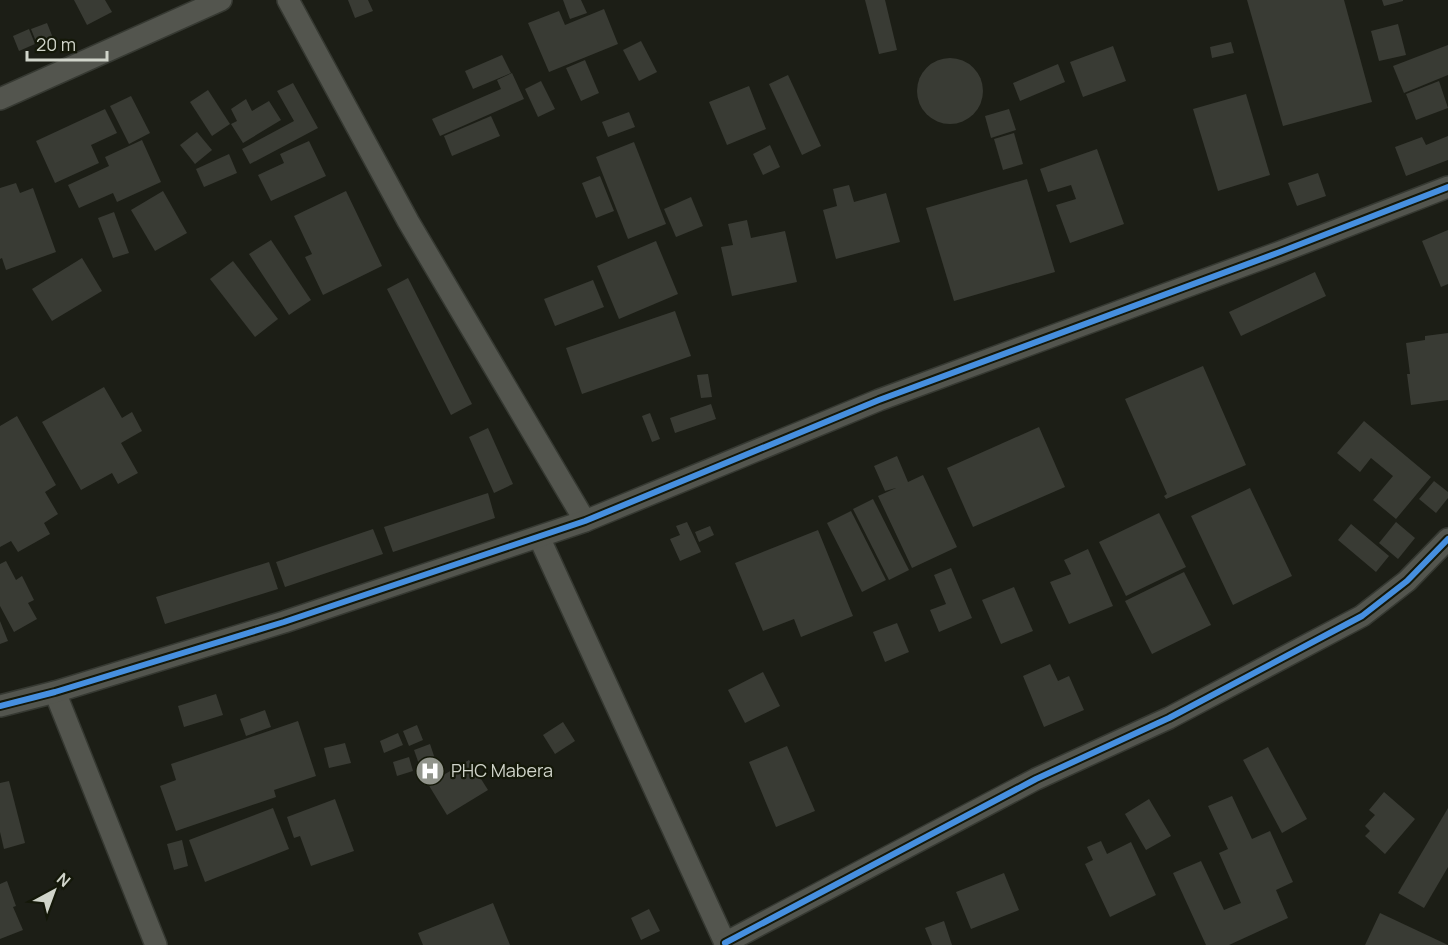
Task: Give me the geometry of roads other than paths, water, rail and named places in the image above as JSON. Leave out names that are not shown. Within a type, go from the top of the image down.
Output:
[{"type":"street","points":[[0,99],[221,0]]},
{"type":"street","points":[[288,0],[408,221],[585,521]]},
{"type":"street","points":[[0,706],[55,692],[284,622],[585,521],[879,400],[1280,252],[1448,187]]},
{"type":"street","points":[[539,537],[726,944],[1036,779],[1169,718],[1362,616],[1407,581],[1448,539]]},
{"type":"street","points":[[55,692],[156,945]]},
{"type":"place","name":"PHC Mabera","points":[[430,771]]}]
